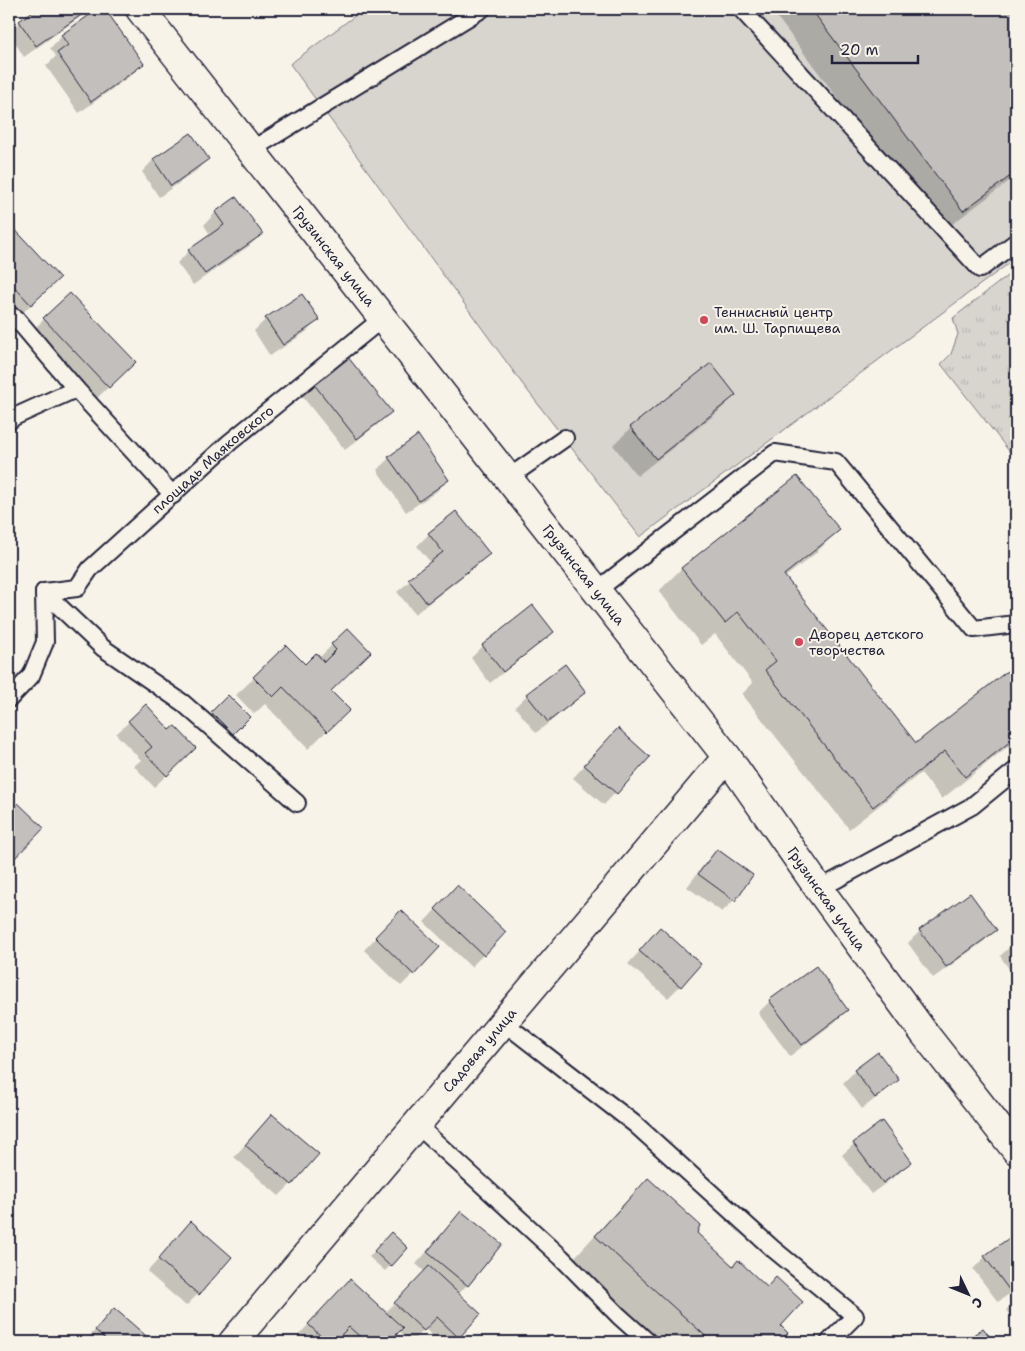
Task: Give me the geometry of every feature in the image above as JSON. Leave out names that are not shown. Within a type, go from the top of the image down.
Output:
[{"type":"street","name":"Грузинская улица","points":[[140,9],[727,757],[819,889],[924,1033],[1016,1150]]},
{"type":"street","name":"Садовая улица","points":[[233,1342],[727,757]]},
{"type":"lane","points":[[251,150],[482,9]]},
{"type":"lane","points":[[741,9],[980,269],[1016,242]]},
{"type":"lane","points":[[9,315],[16,318],[76,389],[173,495]]},
{"type":"lane","name":"площадь Маяковского","points":[[44,592],[77,588],[90,569],[230,442],[383,318]]},
{"type":"lane","points":[[9,421],[14,416],[76,389]]},
{"type":"lane","points":[[508,478],[565,438]]},
{"type":"lane","points":[[596,590],[775,453],[836,462],[974,629],[1016,624]]},
{"type":"lane","points":[[9,699],[31,676],[46,642],[44,592]]},
{"type":"lane","points":[[44,592],[103,648],[183,703],[297,803]]},
{"type":"lane","points":[[819,889],[972,806],[1016,770]]},
{"type":"lane","points":[[503,1022],[636,1125],[772,1248],[855,1316],[829,1342]]},
{"type":"lane","points":[[416,1124],[561,1257],[619,1316],[648,1342]]},
{"type":"green space","name":"Теннисный центр им. Ш. Тарпищева","points":[[364,9],[1016,9],[1016,258],[640,537],[521,382],[290,64]]},
{"type":"green space","points":[[1016,269],[1016,460],[941,364],[951,354],[958,334],[953,318]]},
{"type":"building","points":[[36,9],[90,9],[36,46],[19,21]]},
{"type":"building","points":[[98,9],[105,9],[144,64],[91,102],[57,53],[68,45],[61,35]]},
{"type":"building","points":[[811,9],[1016,9],[1016,172],[963,211]]},
{"type":"building","points":[[191,133],[209,159],[171,186],[153,159]]},
{"type":"building","points":[[236,197],[263,234],[205,274],[188,250],[224,225],[215,212]]},
{"type":"building","points":[[9,223],[60,278],[31,305],[9,281]]},
{"type":"building","points":[[70,293],[136,362],[109,388],[43,318]]},
{"type":"building","points":[[302,294],[320,320],[283,345],[265,318]]},
{"type":"building","points":[[347,356],[392,412],[357,439],[313,383]]},
{"type":"building","points":[[711,363],[736,395],[656,459],[630,427]]},
{"type":"building","points":[[418,435],[449,480],[419,501],[388,457]]},
{"type":"building","name":"Дворец детского творчества","points":[[797,476],[840,530],[784,575],[916,743],[1016,664],[1016,737],[965,777],[945,751],[873,807],[765,670],[776,661],[738,612],[725,623],[681,568]]},
{"type":"building","points":[[456,511],[490,554],[427,603],[408,579],[443,552],[428,533]]},
{"type":"building","points":[[533,605],[554,632],[503,672],[482,645]]},
{"type":"building","points":[[348,628],[371,652],[331,691],[350,710],[327,732],[283,687],[273,697],[253,677],[286,645],[305,664],[316,653],[324,662],[336,650],[331,644]]},
{"type":"building","points":[[565,664],[586,692],[548,722],[526,694]]},
{"type":"building","points":[[228,695],[250,717],[233,734],[211,712]]},
{"type":"building","points":[[146,704],[170,730],[175,726],[196,748],[167,776],[145,753],[152,747],[128,721]]},
{"type":"building","points":[[618,728],[650,757],[617,794],[584,765]]},
{"type":"building","points":[[18,803],[44,828],[13,860],[9,855],[9,813]]},
{"type":"building","points":[[717,849],[753,875],[735,901],[698,874]]},
{"type":"building","points":[[457,885],[506,932],[484,956],[435,909]]},
{"type":"building","points":[[970,893],[997,930],[946,967],[919,930]]},
{"type":"building","points":[[401,910],[440,947],[414,975],[375,937]]},
{"type":"building","points":[[660,927],[701,964],[681,987],[639,951]]},
{"type":"building","points":[[1016,939],[1016,951],[1011,943]]},
{"type":"building","points":[[816,966],[848,1010],[802,1045],[769,1000]]},
{"type":"building","points":[[878,1052],[899,1080],[875,1098],[854,1070]]},
{"type":"building","points":[[272,1114],[319,1154],[292,1185],[245,1145]]},
{"type":"building","points":[[882,1121],[912,1162],[883,1183],[853,1143]]},
{"type":"building","points":[[648,1178],[700,1225],[697,1233],[733,1266],[738,1260],[767,1287],[776,1277],[803,1302],[781,1326],[788,1333],[780,1342],[712,1342],[595,1236]]},
{"type":"building","points":[[461,1211],[502,1244],[468,1286],[427,1252]]},
{"type":"building","points":[[191,1221],[232,1257],[199,1295],[158,1259]]},
{"type":"building","points":[[391,1232],[408,1248],[391,1267],[374,1251]]},
{"type":"building","points":[[1016,1233],[1016,1287],[1010,1291],[984,1256]]},
{"type":"building","points":[[429,1266],[481,1314],[459,1338],[437,1317],[424,1331],[394,1303]]},
{"type":"building","points":[[350,1279],[403,1328],[389,1342],[366,1342],[349,1327],[334,1342],[327,1342],[308,1324]]},
{"type":"building","points":[[114,1308],[153,1342],[109,1342],[95,1330]]},
{"type":"building","points":[[983,1328],[994,1342],[964,1342]]},
{"type":"place","name":"Теннисный центр им. Ш. Тарпищева","points":[[704,320]]},
{"type":"place","name":"Дворец детского творчества","points":[[799,642]]}]
